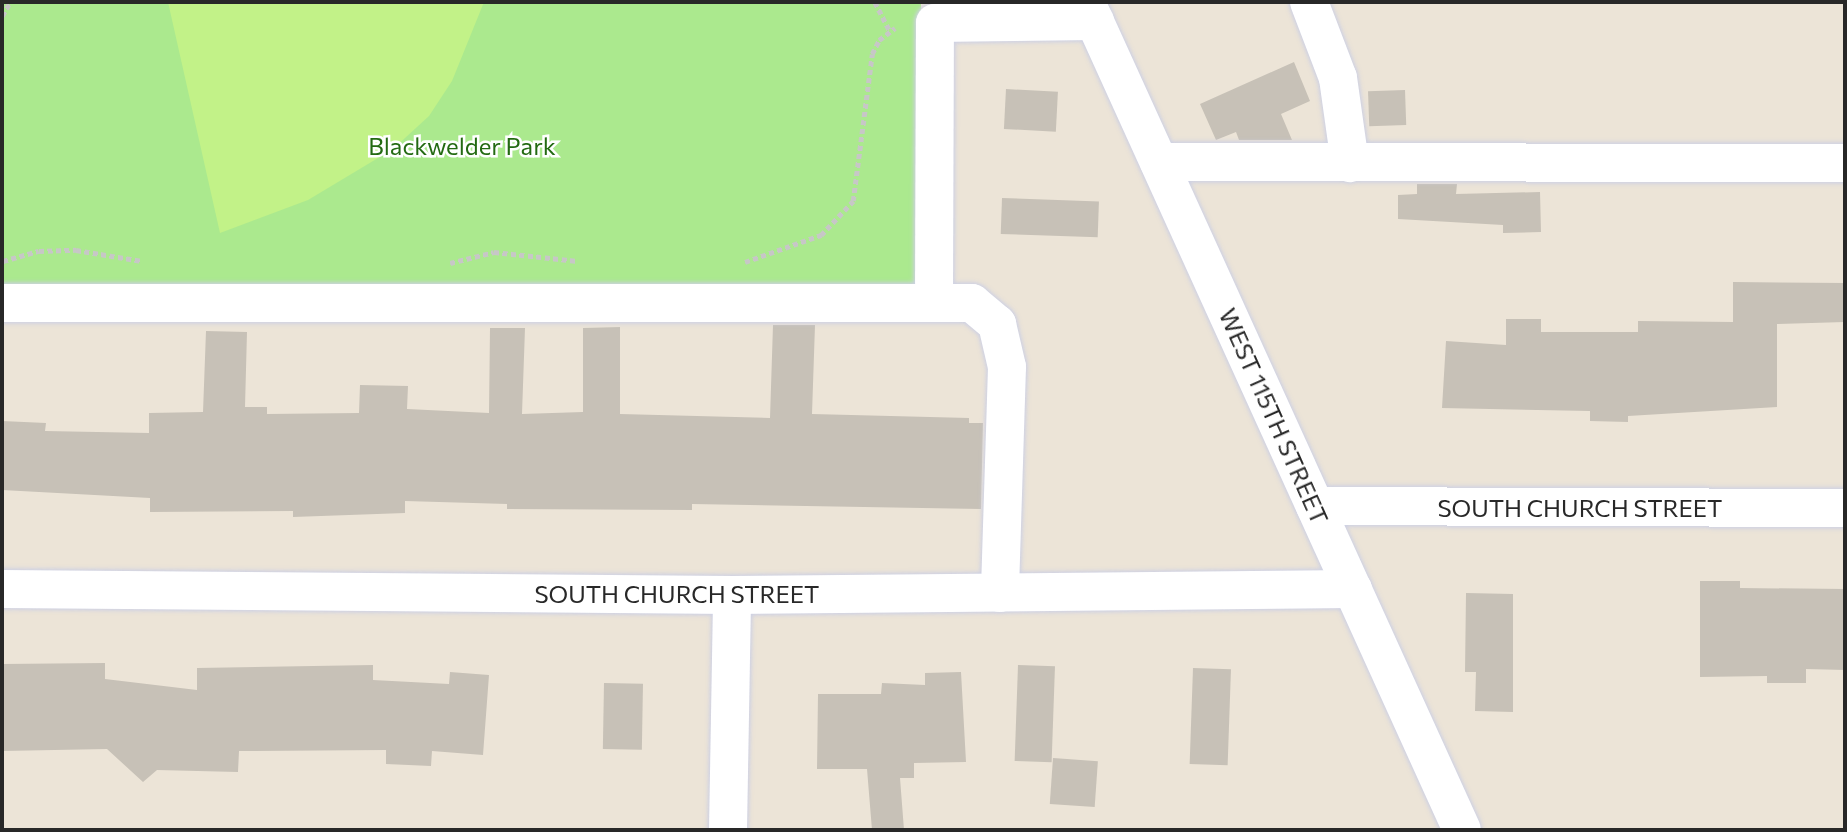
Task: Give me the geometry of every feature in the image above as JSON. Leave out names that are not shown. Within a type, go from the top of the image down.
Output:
[{"type":"street","points":[[1309,2],[1338,78],[1350,163]]},
{"type":"street","points":[[934,300],[935,23],[1090,12]]},
{"type":"street","name":"WEST 115TH STREET","points":[[1090,12],[1462,830]]},
{"type":"street","points":[[1159,162],[1845,163]]},
{"type":"street","points":[[2,303],[934,300],[985,309],[998,324],[1007,367],[1000,593]]},
{"type":"street","name":"SOUTH CHURCH STREET","points":[[1315,506],[1845,508]]},
{"type":"street","name":"SOUTH CHURCH STREET","points":[[2,589],[732,595],[1353,589]]},
{"type":"street","points":[[728,830],[732,595]]},
{"type":"path","points":[[2,16],[10,2]]},
{"type":"path","points":[[875,2],[889,30]]},
{"type":"path","points":[[733,264],[821,235],[853,201],[872,54],[889,30],[935,23]]},
{"type":"path","points":[[2,262],[39,251],[76,250],[151,263]]},
{"type":"path","points":[[437,266],[494,251],[587,262]]},
{"type":"green space","name":"Blackwelder Park","points":[[2,2],[921,2],[921,293],[2,293]]},
{"type":"green space","points":[[168,2],[484,2],[452,81],[429,116],[393,149],[308,200],[220,233]]},
{"type":"building","points":[[1294,62],[1310,101],[1281,114],[1292,140],[1239,140],[1236,132],[1216,140],[1200,104]]},
{"type":"building","points":[[1006,89],[1058,92],[1056,132],[1004,129]]},
{"type":"building","points":[[1405,90],[1406,125],[1369,126],[1368,91]]},
{"type":"building","points":[[1417,184],[1457,184],[1456,194],[1540,192],[1541,232],[1503,233],[1503,225],[1398,219],[1398,195],[1417,194]]},
{"type":"building","points":[[1002,198],[1099,201],[1098,237],[1001,234]]},
{"type":"building","points":[[1733,282],[1845,283],[1845,322],[1777,324],[1777,407],[1628,416],[1628,422],[1590,421],[1590,411],[1442,408],[1446,341],[1506,345],[1506,319],[1541,319],[1541,332],[1638,332],[1638,321],[1733,322]]},
{"type":"building","points":[[773,325],[815,325],[812,414],[969,418],[969,423],[983,423],[981,509],[692,504],[692,510],[507,509],[507,504],[405,501],[405,513],[293,517],[293,511],[150,512],[150,498],[2,490],[2,421],[46,423],[45,431],[149,433],[149,413],[203,412],[206,331],[247,332],[245,407],[267,407],[267,414],[359,413],[360,385],[408,386],[407,409],[489,413],[490,328],[525,328],[522,414],[583,412],[583,328],[620,327],[620,414],[770,418]]},
{"type":"building","points":[[1700,581],[1740,581],[1740,588],[1845,589],[1845,670],[1806,669],[1806,683],[1767,683],[1767,676],[1700,677]]},
{"type":"building","points":[[1466,593],[1513,594],[1513,712],[1475,711],[1476,672],[1465,672]]},
{"type":"building","points":[[105,663],[105,679],[197,690],[197,668],[373,665],[373,680],[449,684],[450,672],[489,675],[483,755],[432,751],[431,766],[386,764],[386,750],[239,751],[238,772],[157,770],[143,782],[107,749],[2,751],[2,664]]},
{"type":"building","points":[[1018,665],[1055,666],[1052,762],[1015,761]]},
{"type":"building","points":[[1193,668],[1231,669],[1228,765],[1190,764]]},
{"type":"building","points":[[961,672],[966,762],[914,763],[914,778],[900,778],[904,830],[872,830],[867,769],[817,769],[818,694],[881,694],[882,683],[925,685],[925,673]]},
{"type":"building","points":[[604,683],[643,684],[642,750],[603,749]]},
{"type":"building","points":[[1053,758],[1098,761],[1095,807],[1050,804]]}]
